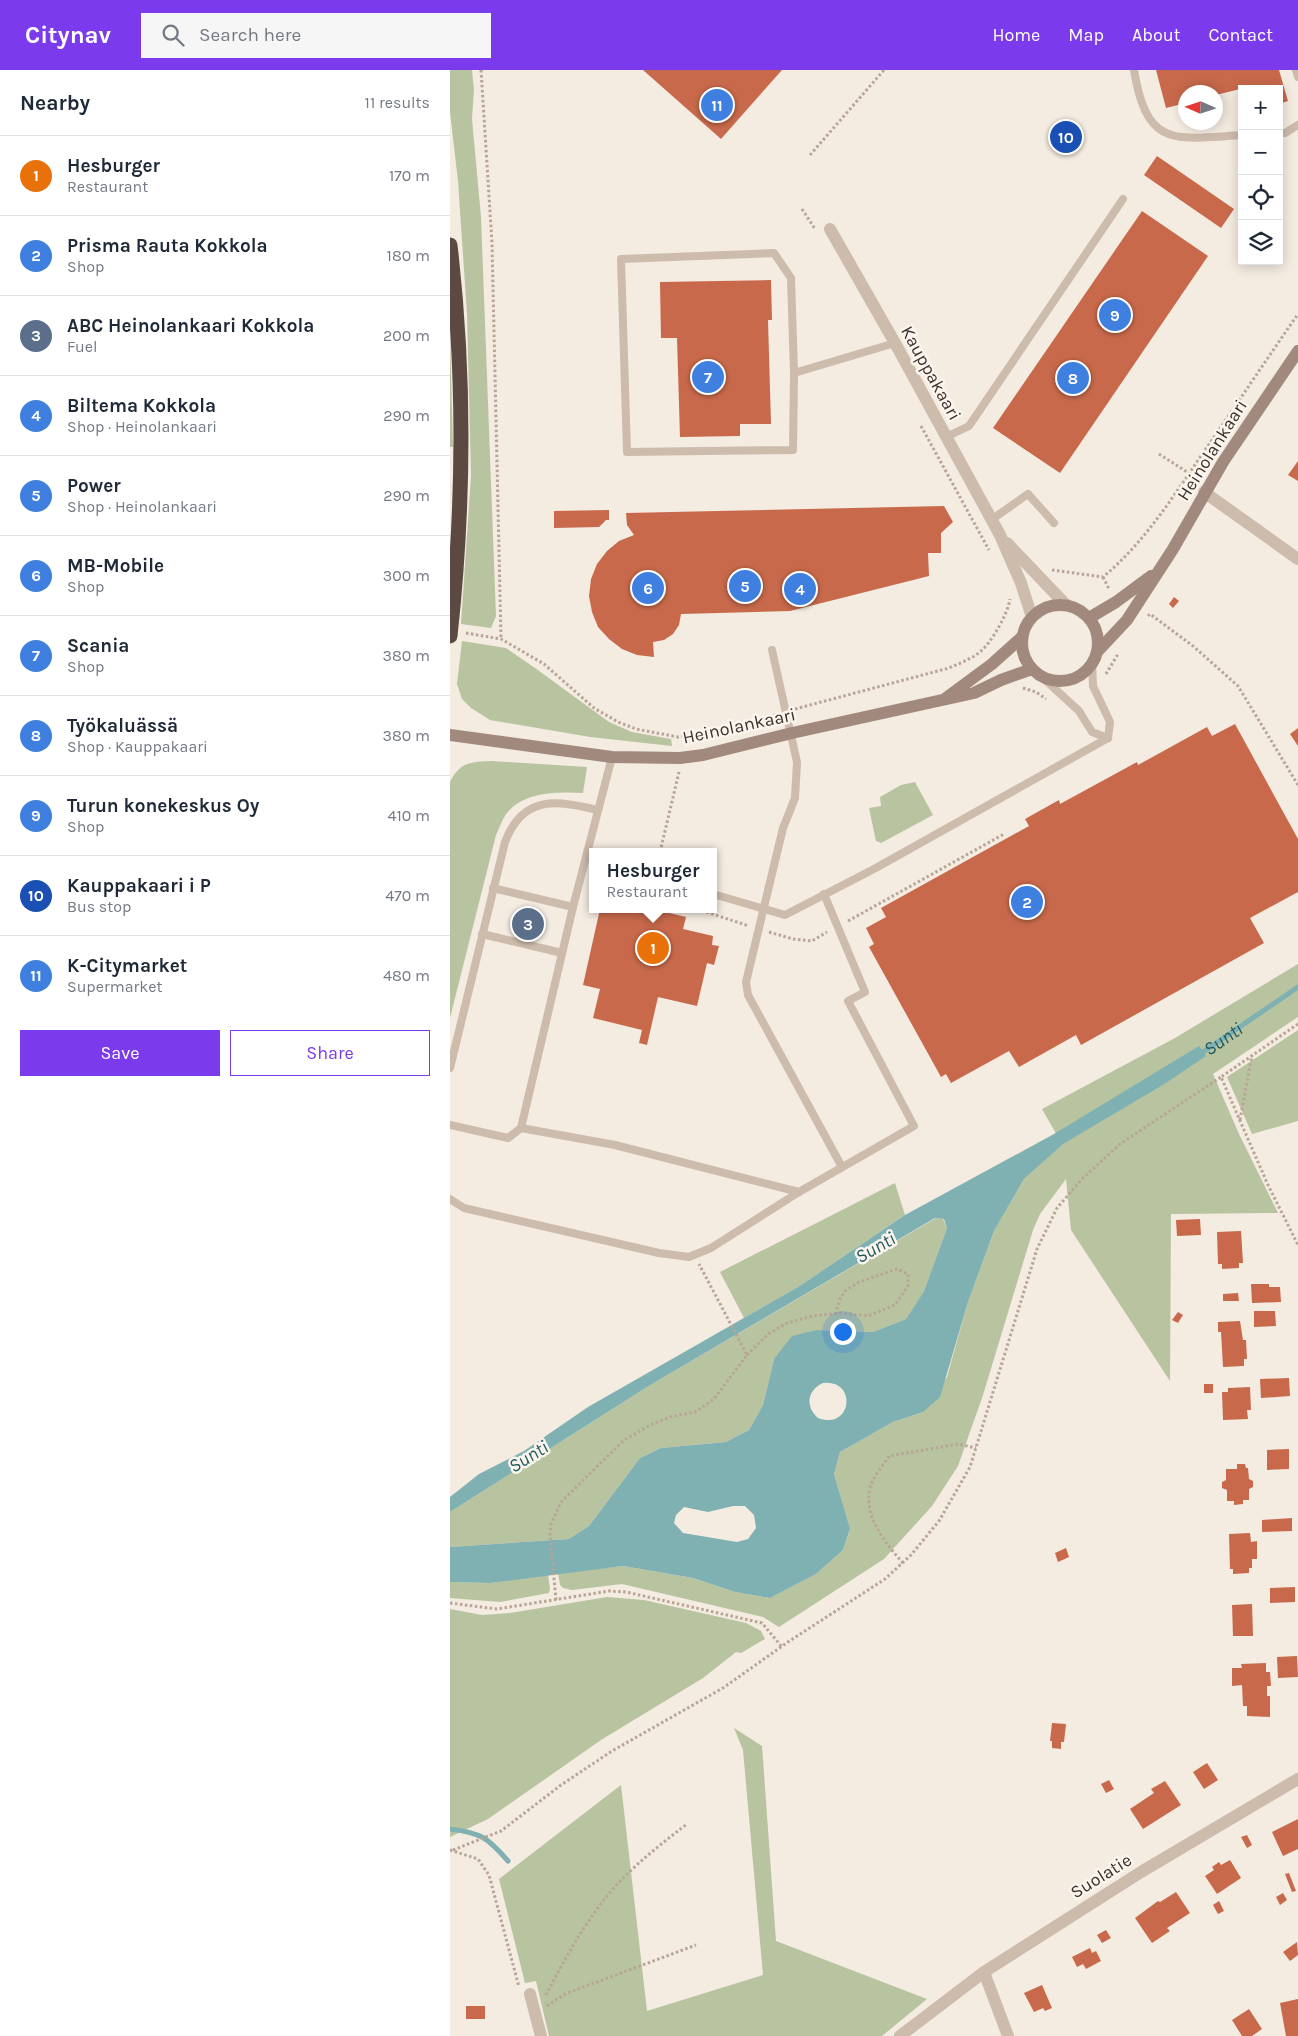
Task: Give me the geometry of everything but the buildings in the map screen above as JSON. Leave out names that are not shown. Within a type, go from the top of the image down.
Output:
[{"type":"highway","points":[[450,245],[457,333],[460,440],[456,566],[457,635]]},
{"type":"street","name":"Kauppakaari","points":[[830,229],[1000,535],[1021,583],[1032,616]]},
{"type":"street","name":"Heinolankaari","points":[[1094,657],[1127,620],[1160,570],[1204,492],[1298,351]]},
{"type":"street","points":[[1204,492],[1298,559]]},
{"type":"street","name":"Kauppakaari","points":[[1000,535],[1066,605]]},
{"type":"street","name":"Heinolankaari","points":[[1089,618],[1116,602],[1160,570]]},
{"type":"street","points":[[1053,605],[1066,605],[1078,610],[1089,618],[1098,640],[1094,657],[1085,671],[1076,677],[1064,681],[1052,680],[1037,673],[1025,660],[1022,637],[1025,626],[1032,616],[1041,610],[1053,605]]},
{"type":"street","name":"Heinolankaari","points":[[944,699],[992,664],[1022,637]]},
{"type":"street","name":"Heinolankaari","points":[[450,735],[612,757],[680,758],[703,755],[792,733],[974,693],[1001,680],[1037,673]]},
{"type":"street","name":"Suolatie","points":[[900,2036],[984,1972],[1141,1872],[1298,1779]]},
{"type":"street","points":[[984,1972],[1008,2036]]},
{"type":"street","points":[[525,1994],[536,2013],[541,2036]]},
{"type":"lane","points":[[1134,70],[1137,87],[1148,116],[1162,132],[1182,138],[1238,135]]},
{"type":"lane","points":[[1296,70],[1298,76]]},
{"type":"lane","points":[[1283,133],[1298,125]]},
{"type":"lane","points":[[946,437],[969,426],[1124,199]]},
{"type":"lane","points":[[774,253],[791,278],[794,373],[794,450],[627,452],[621,259],[774,253]]},
{"type":"lane","points":[[794,373],[895,343]]},
{"type":"lane","points":[[992,520],[1028,494],[1054,523]]},
{"type":"lane","points":[[772,650],[797,762],[795,798],[783,828],[746,982],[748,995],[842,1167]]},
{"type":"lane","points":[[1094,657],[1092,686],[1110,722],[1108,738]]},
{"type":"lane","points":[[1037,673],[1079,711],[1092,732],[1108,738]]},
{"type":"lane","points":[[717,895],[785,915],[874,869],[1108,738]]},
{"type":"lane","points":[[450,1125],[508,1138],[521,1128],[584,863],[612,757]]},
{"type":"lane","points":[[450,1068],[493,888],[511,826],[524,813],[537,806],[552,802],[574,804],[598,810]]},
{"type":"lane","points":[[584,863],[589,864]]},
{"type":"lane","points":[[493,888],[573,908]]},
{"type":"lane","points":[[450,1199],[464,1208],[658,1253],[690,1257],[710,1248],[799,1192],[914,1126],[848,1001],[865,992],[824,894]]},
{"type":"lane","points":[[482,934],[562,953]]},
{"type":"lane","points":[[521,1128],[615,1145],[799,1192]]},
{"type":"path","points":[[481,70],[492,243],[501,639]]},
{"type":"path","points":[[810,155],[884,70]]},
{"type":"path","points":[[1037,574],[1048,569],[1102,577],[1123,560],[1190,473],[1298,314]]},
{"type":"path","points":[[1159,454],[1190,473]]},
{"type":"path","points":[[457,635],[501,639],[544,664],[594,708],[618,722],[636,729],[678,737],[787,712],[949,668],[983,650],[1001,624],[1009,606],[1010,590],[1021,583]]},
{"type":"path","points":[[1145,620],[1150,614],[1193,646],[1238,686],[1298,785]]},
{"type":"path","points":[[983,650],[992,664]]},
{"type":"path","points":[[1105,676],[1109,666],[1119,652]]},
{"type":"path","points":[[1001,680],[1006,689],[1027,688],[1052,704]]},
{"type":"path","points":[[661,848],[678,781],[680,758],[678,737]]},
{"type":"path","points":[[709,913],[759,930],[793,939],[812,941],[1004,834]]},
{"type":"path","points":[[452,1850],[501,1831],[561,1785],[612,1751],[723,1688],[886,1579],[903,1563],[939,1521],[970,1467],[1037,1249],[1057,1208],[1082,1179],[1120,1144],[1298,1024]]},
{"type":"path","points":[[1240,1121],[1252,1054]]},
{"type":"path","points":[[1221,1077],[1298,1245]]},
{"type":"path","points":[[556,1600],[550,1535],[552,1524],[561,1502],[623,1441],[670,1417],[695,1412],[714,1399],[748,1355],[768,1334],[787,1323],[813,1316],[836,1314],[868,1316],[895,1305],[908,1286],[908,1274],[896,1269],[859,1282],[845,1291],[839,1301],[836,1314]]},
{"type":"path","points":[[706,1278],[748,1355]]},
{"type":"path","points":[[903,1563],[877,1530],[869,1502],[872,1483],[889,1456],[958,1444],[976,1448]]},
{"type":"path","points":[[450,1603],[497,1609],[609,1591],[626,1592],[762,1623],[782,1647]]},
{"type":"path","points":[[536,2013],[566,1956],[590,1919],[613,1889],[656,1849],[688,1824]]},
{"type":"path","points":[[452,1850],[478,1859],[488,1875],[525,1994]]},
{"type":"path","points":[[536,2013],[565,1994],[696,1945]]},
{"type":"green space","points":[[450,70],[472,70],[474,90],[472,119],[481,217],[496,616],[491,628],[461,624],[471,476],[467,314],[458,181],[450,112]]},
{"type":"green space","points":[[450,334],[453,447],[450,447]]},
{"type":"green space","points":[[462,641],[506,648],[609,722],[632,732],[671,739],[672,746],[590,737],[490,720],[471,708],[462,699],[457,684]]},
{"type":"green space","points":[[491,761],[587,767],[583,793],[542,794],[513,806],[506,814],[496,835],[450,1018],[450,782],[458,770],[466,764]]},
{"type":"green space","points":[[915,782],[933,815],[881,843],[876,841],[869,808],[881,806],[880,797],[901,785]]},
{"type":"green space","points":[[1298,964],[1298,1017],[1213,1074],[1239,1134],[1278,1213],[1171,1214],[1170,1381],[1071,1230],[1066,1179],[1040,1214],[1033,1230],[983,1395],[958,1466],[932,1506],[884,1559],[779,1627],[763,1617],[622,1584],[572,1590],[563,1588],[560,1585],[558,1573],[623,1566],[693,1578],[735,1592],[770,1598],[816,1574],[843,1550],[850,1530],[834,1474],[840,1452],[893,1422],[923,1412],[947,1377],[968,1302],[994,1231],[1024,1179],[1062,1144],[1042,1109],[1175,1038]]},
{"type":"green space","points":[[1298,1030],[1298,1121],[1252,1134],[1227,1077]]},
{"type":"green space","points":[[895,1183],[905,1215],[798,1287],[744,1318],[720,1272]]},
{"type":"green space","points":[[936,1218],[943,1219],[947,1228],[924,1291],[906,1319],[873,1332],[817,1330],[774,1359],[763,1405],[749,1430],[726,1442],[661,1448],[640,1458],[589,1526],[569,1539],[450,1547],[450,1512],[647,1387]]},
{"type":"green space","points":[[548,1574],[549,1593],[500,1602],[450,1598],[450,1582],[490,1583]]},
{"type":"green space","points":[[607,1597],[644,1600],[746,1623],[761,1631],[765,1639],[741,1653],[736,1652],[703,1678],[601,1740],[488,1819],[450,1837],[450,1609],[482,1615],[510,1613]]},
{"type":"green space","points":[[734,1728],[762,1746],[776,1941],[927,1999],[882,2036],[549,2036],[536,1981],[525,1983],[499,1879],[621,1785],[647,2011],[763,1975],[743,1750]]},
{"type":"water","points":[[1199,1046],[1206,1056],[1166,1083],[1063,1144],[1024,1179],[994,1231],[968,1302],[940,1397],[923,1412],[893,1422],[840,1452],[834,1474],[850,1529],[843,1550],[816,1574],[770,1598],[735,1592],[693,1578],[623,1566],[490,1583],[450,1582],[450,1547],[569,1539],[589,1526],[640,1458],[661,1448],[726,1442],[749,1430],[763,1405],[774,1359],[792,1336],[817,1330],[873,1332],[906,1319],[924,1291],[947,1228],[944,1219],[935,1218],[647,1387],[450,1512],[450,1497],[479,1474],[524,1451],[588,1407],[798,1287],[905,1215],[1054,1134]],"holes":[[[823,1383],[834,1384],[842,1389],[846,1396],[844,1412],[838,1417],[829,1420],[818,1418],[811,1409],[810,1404],[811,1394]],[[733,1506],[745,1506],[754,1515],[756,1528],[748,1539],[737,1542],[683,1533],[674,1523],[676,1515],[684,1507],[708,1512]]]},
{"type":"waterway","name":"Sunti","points":[[1203,1052],[1298,987]]},
{"type":"waterway","points":[[450,1829],[469,1832],[489,1841],[508,1861]]},
{"type":"place","name":"K-Citymarket","points":[[717,105]]},
{"type":"place","name":"Kauppakaari i P","points":[[1066,137]]},
{"type":"place","name":"Turun konekeskus Oy","points":[[1115,315]]},
{"type":"place","name":"Scania","points":[[708,377]]},
{"type":"place","name":"Työkaluässä","points":[[1073,378]]},
{"type":"place","name":"Power","points":[[745,586]]},
{"type":"place","name":"MB-Mobile","points":[[648,588]]},
{"type":"place","name":"Biltema Kokkola","points":[[800,589]]},
{"type":"place","name":"Prisma Rauta Kokkola","points":[[1027,902]]},
{"type":"place","name":"ABC Heinolankaari Kokkola","points":[[528,924]]},
{"type":"place","name":"Hesburger","points":[[653,948]]}]
